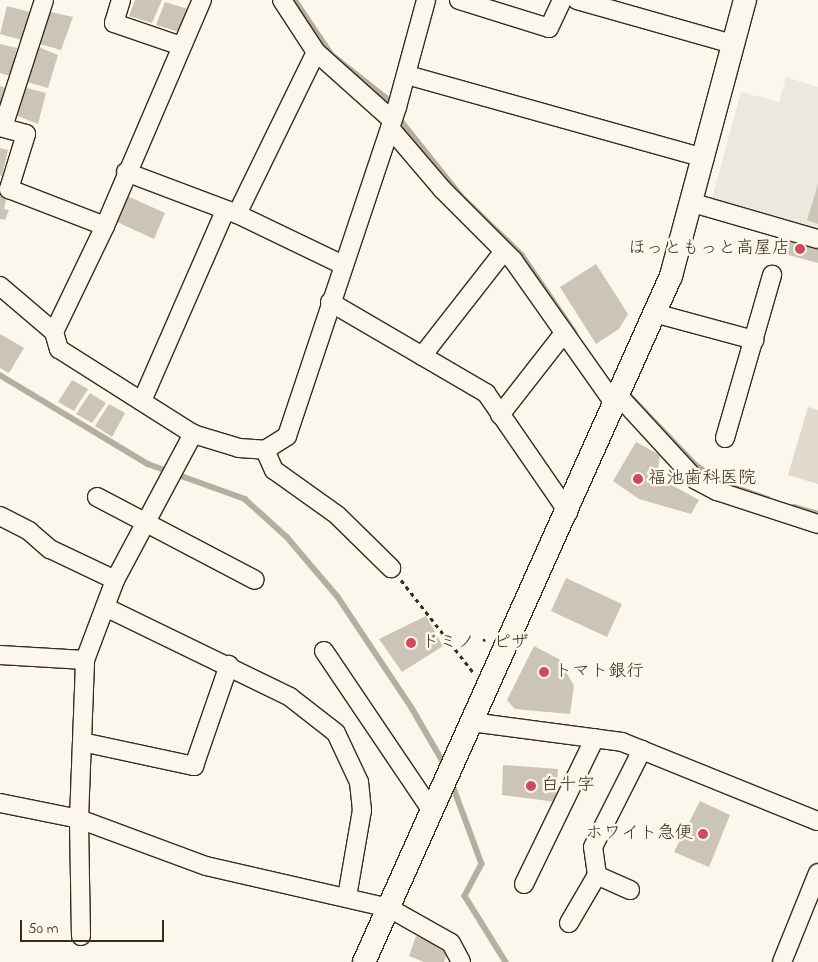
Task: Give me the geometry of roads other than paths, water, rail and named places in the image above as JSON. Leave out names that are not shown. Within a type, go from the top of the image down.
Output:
[{"type":"street","points":[[44,0],[1,127],[26,134],[10,189],[105,226]]},
{"type":"street","points":[[121,0],[114,23],[181,46]]},
{"type":"street","points":[[54,332],[105,226],[126,172],[202,0]]},
{"type":"street","points":[[282,0],[316,52],[393,117],[443,190],[504,251],[564,333],[696,480],[717,491],[818,524]]},
{"type":"street","points":[[0,286],[54,332],[59,350],[192,434],[239,448],[264,450],[286,436],[407,75],[426,0]]},
{"type":"street","points":[[459,0],[549,28],[562,0]]},
{"type":"street","points":[[577,0],[734,44]]},
{"type":"street","points":[[364,962],[485,687],[568,512],[618,393],[671,276],[693,203],[745,0]]},
{"type":"street","points":[[142,401],[231,212],[316,52]]},
{"type":"street","points":[[407,75],[705,158]]},
{"type":"street","points":[[126,172],[231,212],[343,265]]},
{"type":"street","points":[[693,203],[818,238]]},
{"type":"street","points":[[422,356],[504,251]]},
{"type":"street","points":[[725,438],[772,275]]},
{"type":"street","points":[[330,302],[486,394],[568,512]]},
{"type":"street","points":[[654,313],[754,340]]},
{"type":"street","points":[[500,415],[564,333]]},
{"type":"street","points":[[81,936],[79,819],[85,660],[115,580],[192,434]]},
{"type":"street","points":[[264,450],[274,470],[337,515],[391,568]]},
{"type":"street","points":[[98,498],[255,580]]},
{"type":"street","points":[[0,516],[29,531],[50,549],[115,580]]},
{"type":"street","points":[[105,607],[290,696],[336,733],[359,782],[362,810],[347,897]]},
{"type":"street","points":[[324,651],[432,811]]},
{"type":"street","points":[[0,655],[85,660]]},
{"type":"street","points":[[82,742],[194,766],[229,665]]},
{"type":"street","points":[[471,722],[622,742],[818,821]]},
{"type":"street","points":[[524,884],[596,738]]},
{"type":"street","points":[[569,923],[597,875],[593,847],[642,750]]},
{"type":"street","points":[[0,803],[79,819],[206,866],[389,908],[451,943],[461,962]]},
{"type":"street","points":[[782,962],[818,873]]},
{"type":"street","points":[[597,875],[630,890]]},
{"type":"waterway","points":[[295,0],[332,55],[386,98],[393,110]]},
{"type":"waterway","points":[[398,117],[461,196],[522,255],[575,333]]},
{"type":"waterway","points":[[0,375],[148,464],[245,499],[287,537],[338,597],[412,708],[445,765]]},
{"type":"waterway","points":[[630,396],[696,465],[722,483],[768,499]]},
{"type":"waterway","points":[[794,507],[818,514]]},
{"type":"waterway","points":[[452,783],[482,864],[465,896],[506,962]]},
{"type":"place","name":"ほっともっと高屋店","points":[[800,249]]},
{"type":"place","name":"福池歯科医院","points":[[638,479]]},
{"type":"place","name":"ドミノ・ピザ","points":[[411,643]]},
{"type":"place","name":"トマト銀行","points":[[544,672]]},
{"type":"place","name":"白十字","points":[[531,786]]},
{"type":"place","name":"ホワイト急便","points":[[703,834]]}]
